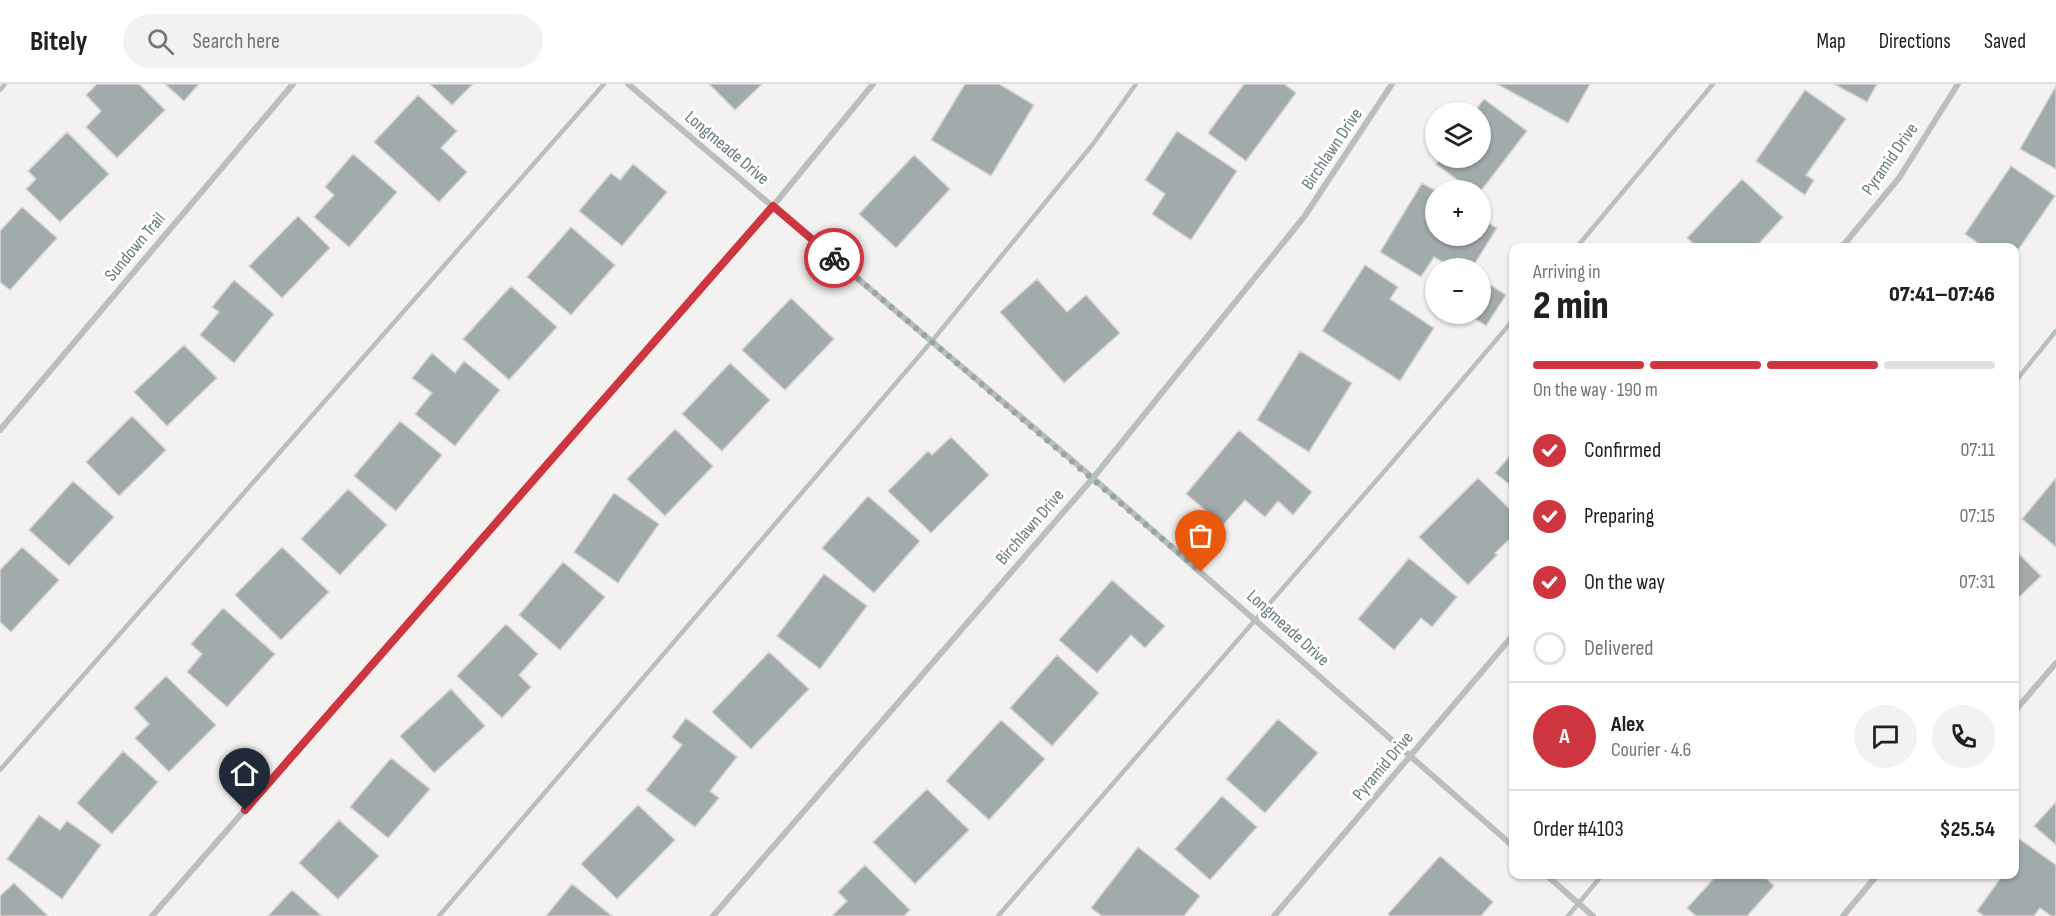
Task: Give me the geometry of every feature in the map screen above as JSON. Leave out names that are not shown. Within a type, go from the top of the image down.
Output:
[{"type":"street","name":"Sundown Trail","points":[[0,430],[293,84]]},
{"type":"street","name":"Longmeade Drive","points":[[628,84],[1093,478],[1255,618],[1409,758],[1509,844]]},
{"type":"street","points":[[152,916],[773,206],[873,84]]},
{"type":"street","name":"Birchlawn Drive","points":[[713,916],[1093,478],[1304,218],[1392,84]]},
{"type":"street","name":"Pyramid Drive","points":[[1845,243],[1899,178],[1958,84]]},
{"type":"street","name":"Pyramid Drive","points":[[1274,916],[1509,640]]},
{"type":"street","points":[[2019,706],[2056,663]]},
{"type":"street","points":[[1551,879],[1593,916]]},
{"type":"street","points":[[1844,916],[1874,879]]},
{"type":"lane","points":[[0,90],[5,84]]},
{"type":"lane","points":[[0,770],[604,84]]},
{"type":"lane","points":[[439,916],[932,341],[1093,144],[1136,84]]},
{"type":"lane","points":[[1580,243],[1713,84]]},
{"type":"lane","points":[[998,916],[1509,325]]},
{"type":"lane","points":[[2019,376],[2056,331]]},
{"type":"lane","points":[[1568,916],[1599,879]]},
{"type":"building","points":[[97,84],[139,84],[165,110],[117,158],[86,127],[101,111],[86,95]]},
{"type":"building","points":[[165,84],[199,84],[184,101]]},
{"type":"building","points":[[430,84],[473,84],[452,105]]},
{"type":"building","points":[[709,84],[762,84],[735,110]]},
{"type":"building","points":[[965,84],[999,84],[1034,105],[991,176],[931,140]]},
{"type":"building","points":[[1244,84],[1284,84],[1296,93],[1246,161],[1208,133]]},
{"type":"building","points":[[1497,84],[1590,84],[1568,123]]},
{"type":"building","points":[[1834,84],[1877,84],[1867,102]]},
{"type":"building","points":[[2056,86],[2056,169],[2020,149]]},
{"type":"building","points":[[1805,90],[1846,119],[1806,175],[1814,180],[1805,195],[1756,161]]},
{"type":"building","points":[[418,95],[457,131],[441,148],[467,172],[439,202],[374,142]]},
{"type":"building","points":[[1491,104],[1527,131],[1489,180],[1458,180],[1441,168],[1491,168]]},
{"type":"building","points":[[1177,131],[1237,171],[1191,240],[1152,214],[1165,194],[1145,180]]},
{"type":"building","points":[[67,132],[109,174],[60,222],[26,189],[36,179],[28,171]]},
{"type":"building","points":[[353,154],[397,192],[349,247],[314,217],[334,195],[325,187]]},
{"type":"building","points":[[914,155],[950,189],[896,248],[859,214]]},
{"type":"building","points":[[633,164],[667,192],[622,246],[579,211],[611,173],[620,180]]},
{"type":"building","points":[[2011,166],[2055,196],[2019,249],[2019,243],[1978,243],[1965,234]]},
{"type":"building","points":[[1742,179],[1783,217],[1760,243],[1692,243],[1687,238]]},
{"type":"building","points":[[1422,183],[1425,185],[1425,246],[1486,246],[1478,258],[1425,258],[1425,271],[1421,277],[1380,252]]},
{"type":"building","points":[[22,207],[57,238],[10,290],[0,282],[0,231]]},
{"type":"building","points":[[298,216],[330,248],[282,298],[249,266]]},
{"type":"building","points":[[1491,224],[1497,228],[1491,238]]},
{"type":"building","points":[[571,227],[615,265],[571,315],[527,277]]},
{"type":"building","points":[[1365,265],[1398,287],[1390,299],[1434,328],[1400,381],[1322,331]]},
{"type":"building","points":[[1037,279],[1067,312],[1086,295],[1120,333],[1064,383],[1000,312]]},
{"type":"building","points":[[234,280],[274,314],[234,363],[200,335],[219,312],[212,307]]},
{"type":"building","points":[[1491,285],[1506,295],[1491,318]]},
{"type":"building","points":[[511,286],[557,327],[509,380],[463,339]]},
{"type":"building","points":[[791,298],[834,339],[785,390],[742,350]]},
{"type":"building","points":[[184,345],[217,378],[167,426],[134,392]]},
{"type":"building","points":[[1300,351],[1352,383],[1309,452],[1257,420]]},
{"type":"building","points":[[432,353],[455,373],[464,361],[500,390],[455,446],[415,414],[432,393],[412,378]]},
{"type":"building","points":[[730,363],[770,400],[722,451],[682,414]]},
{"type":"building","points":[[132,416],[166,450],[119,496],[86,462]]},
{"type":"building","points":[[400,421],[442,455],[396,511],[354,476]]},
{"type":"building","points":[[675,429],[713,466],[665,516],[627,479]]},
{"type":"building","points":[[1239,430],[1312,492],[1293,515],[1278,501],[1265,517],[1245,500],[1223,525],[1186,494]]},
{"type":"building","points":[[951,437],[989,475],[931,533],[888,491],[928,451],[932,455]]},
{"type":"building","points":[[1509,457],[1509,484],[1495,473]]},
{"type":"building","points":[[1478,478],[1509,508],[1509,540],[1468,585],[1419,537]]},
{"type":"building","points":[[2056,478],[2056,547],[2022,519]]},
{"type":"building","points":[[73,481],[114,517],[69,566],[29,530]]},
{"type":"building","points":[[348,489],[387,525],[340,575],[301,539]]},
{"type":"building","points":[[614,493],[659,524],[618,583],[574,552]]},
{"type":"building","points":[[868,496],[920,541],[874,593],[822,548]]},
{"type":"building","points":[[22,547],[59,580],[11,632],[0,622],[0,570]]},
{"type":"building","points":[[282,547],[329,592],[281,640],[235,595]]},
{"type":"building","points":[[2019,554],[2041,576],[2019,597]]},
{"type":"building","points":[[1409,558],[1457,597],[1432,627],[1421,618],[1394,650],[1358,619]]},
{"type":"building","points":[[563,562],[605,597],[560,650],[519,615]]},
{"type":"building","points":[[824,574],[867,606],[820,669],[777,636]]},
{"type":"building","points":[[1112,580],[1165,626],[1145,648],[1131,635],[1097,673],[1059,640]]},
{"type":"building","points":[[223,608],[275,654],[227,707],[187,672],[202,654],[191,644]]},
{"type":"building","points":[[506,624],[538,654],[519,675],[531,687],[502,718],[457,676]]},
{"type":"building","points":[[769,652],[809,689],[751,749],[712,712]]},
{"type":"building","points":[[1057,655],[1099,693],[1052,746],[1010,708]]},
{"type":"building","points":[[166,676],[216,725],[169,772],[135,738],[149,724],[134,708]]},
{"type":"building","points":[[451,689],[485,726],[434,773],[400,736]]},
{"type":"building","points":[[686,718],[737,757],[710,791],[719,798],[695,827],[646,790],[682,745],[672,737]]},
{"type":"building","points":[[1278,719],[1318,753],[1265,813],[1226,779]]},
{"type":"building","points":[[1001,720],[1045,759],[989,820],[946,781]]},
{"type":"building","points":[[123,751],[158,782],[112,834],[77,803]]},
{"type":"building","points":[[391,758],[430,789],[388,838],[350,807]]},
{"type":"building","points":[[927,789],[969,830],[915,884],[873,842]]},
{"type":"building","points":[[1222,796],[1257,827],[1210,880],[1175,849]]},
{"type":"building","points":[[2056,802],[2056,845],[2034,826]]},
{"type":"building","points":[[638,805],[675,840],[617,899],[581,864]]},
{"type":"building","points":[[39,815],[60,830],[67,821],[101,845],[62,899],[7,859]]},
{"type":"building","points":[[339,820],[379,856],[338,899],[299,863]]},
{"type":"building","points":[[2019,839],[2056,865],[2056,916],[2051,916],[2040,908],[2034,916],[1984,916],[1977,911],[2000,879],[2019,879]]},
{"type":"building","points":[[1138,847],[1200,896],[1184,916],[1102,916],[1091,908]]},
{"type":"building","points":[[1440,856],[1493,902],[1481,916],[1390,916],[1388,914]]},
{"type":"building","points":[[865,865],[910,910],[904,916],[832,916],[847,901],[838,892]]},
{"type":"building","points":[[1713,879],[1767,879],[1774,886],[1747,916],[1696,916],[1687,908]]},
{"type":"building","points":[[14,883],[48,916],[0,916],[0,896]]},
{"type":"building","points":[[572,884],[612,916],[546,916]]},
{"type":"building","points":[[292,890],[322,916],[268,916]]},
{"type":"way so far","points":[[834,258],[1201,572]]},
{"type":"route","points":[[245,810],[773,206],[834,258]]}]
